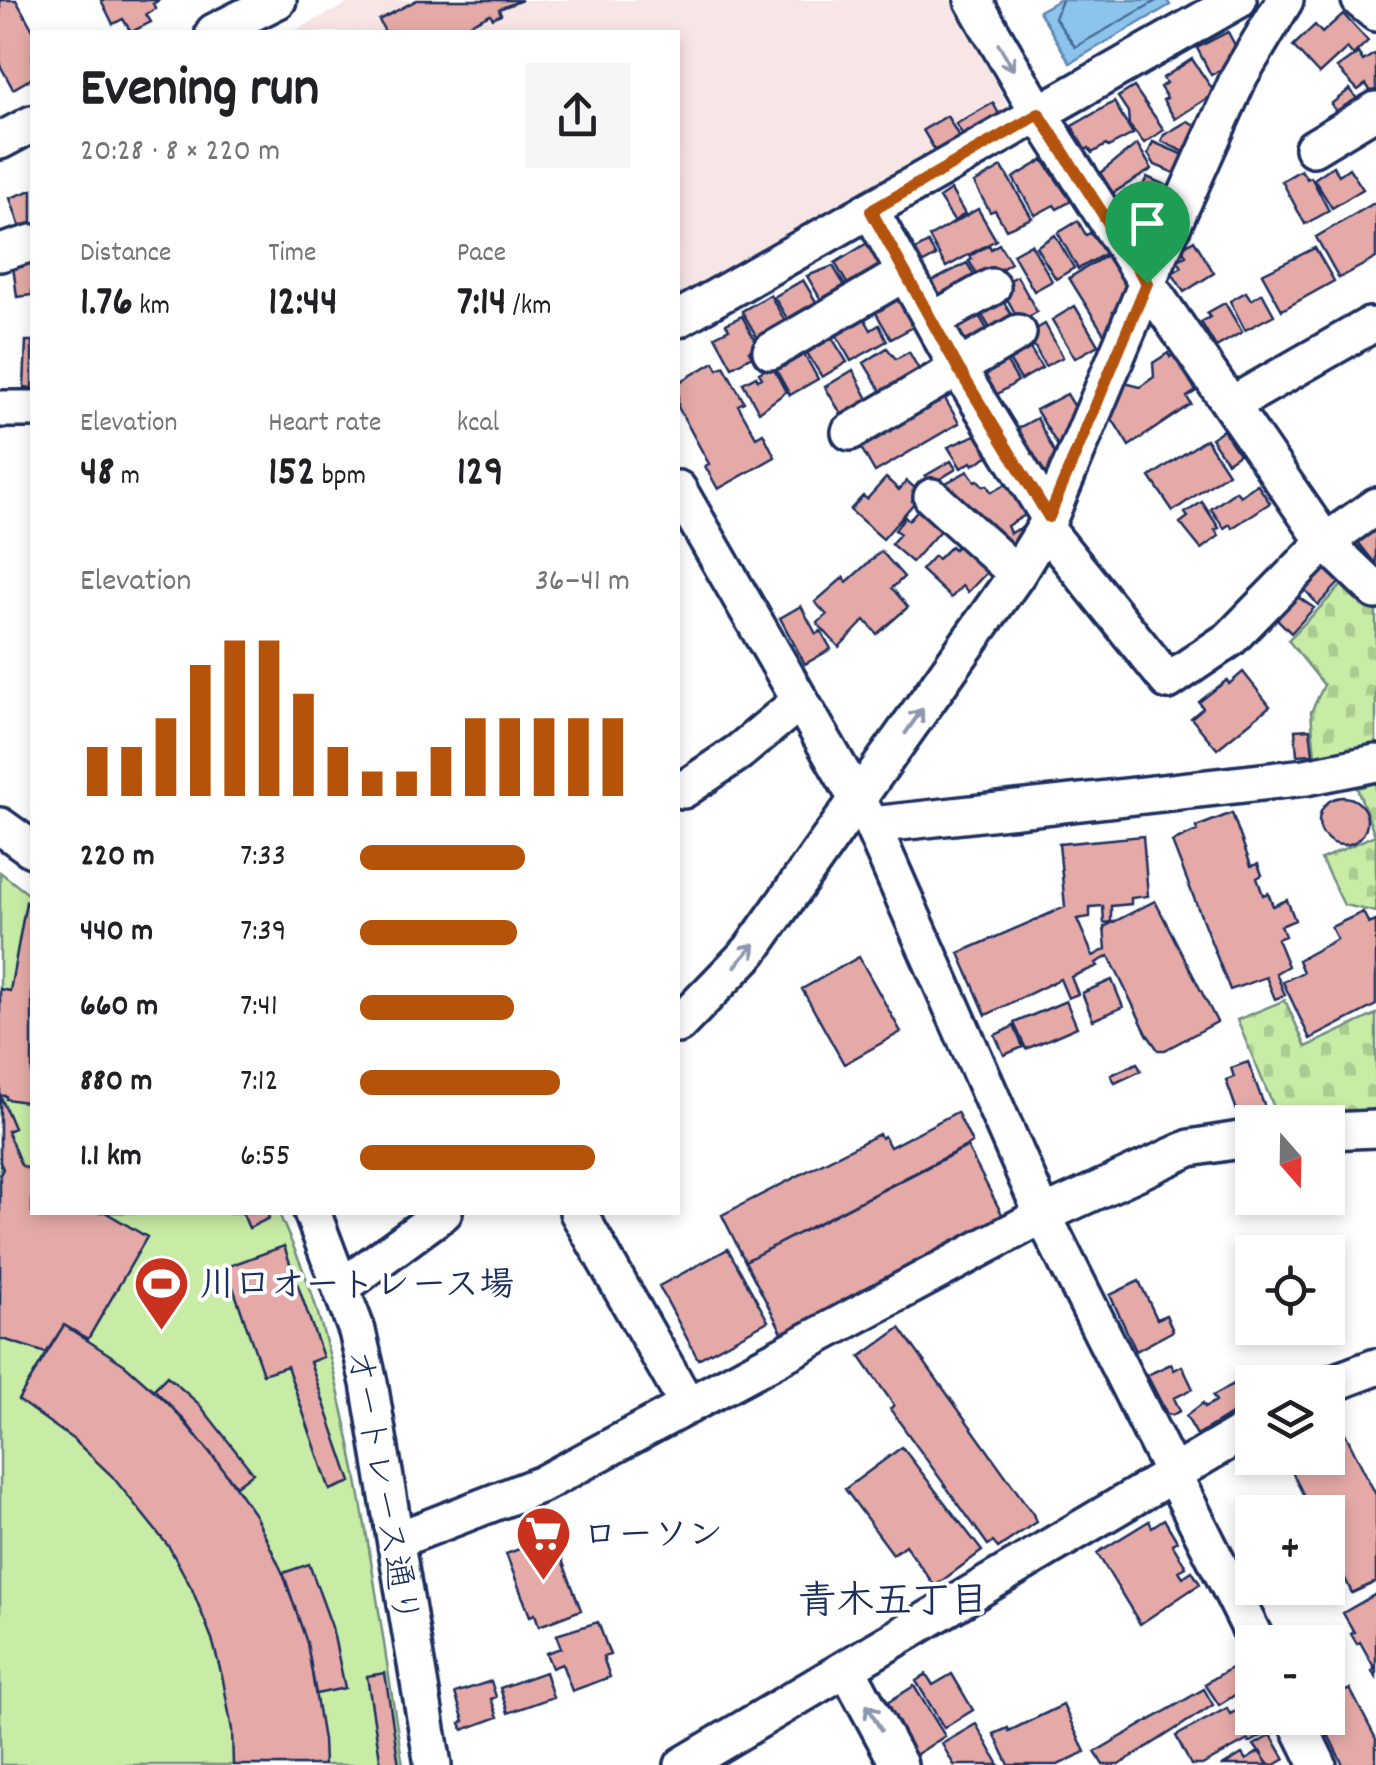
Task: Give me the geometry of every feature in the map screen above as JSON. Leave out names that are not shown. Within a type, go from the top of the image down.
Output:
[{"type":"street","points":[[218,30],[278,0]]},
{"type":"street","points":[[973,0],[1039,114],[1147,283],[1325,542],[1376,592]]},
{"type":"street","points":[[680,318],[1238,0]]},
{"type":"street","points":[[680,1023],[750,951],[865,813],[1017,574],[1047,522],[1240,75],[1285,0]]},
{"type":"street","points":[[1360,0],[1376,13]]},
{"type":"street","points":[[1313,148],[1376,110]]},
{"type":"street","points":[[0,141],[30,125]]},
{"type":"street","points":[[871,211],[1047,522],[1168,681],[1230,639],[1325,542],[1376,506]]},
{"type":"street","points":[[0,253],[30,244]]},
{"type":"street","points":[[771,351],[905,273]]},
{"type":"street","points":[[932,321],[992,287]]},
{"type":"street","points":[[1231,405],[1369,326]]},
{"type":"street","points":[[850,432],[1018,333]]},
{"type":"street","points":[[0,408],[30,409]]},
{"type":"street","points":[[680,492],[865,813],[1044,1215],[1248,1625]]},
{"type":"street","points":[[932,497],[1017,574]]},
{"type":"street","points":[[682,790],[739,752],[800,701]]},
{"type":"street","points":[[865,813],[1306,776],[1376,764]]},
{"type":"street","points":[[0,826],[30,848]]},
{"type":"street","points":[[1345,1130],[1376,1129]]},
{"type":"street","points":[[396,1540],[542,1484],[1044,1215],[1190,1148],[1235,1141]]},
{"type":"street","name":"オートレース通り","points":[[313,1215],[342,1287],[369,1383],[434,1765]]},
{"type":"street","points":[[342,1287],[440,1215]]},
{"type":"street","points":[[580,1215],[688,1406]]},
{"type":"street","points":[[1345,1378],[1376,1367]]},
{"type":"street","points":[[682,1765],[1235,1437]]},
{"type":"street","points":[[848,1670],[899,1765]]},
{"type":"street","points":[[1303,1735],[1318,1765]]},
{"type":"shaded area","points":[[355,0],[377,5],[388,0],[950,0],[1007,103],[1005,118],[680,302],[680,30],[295,30]]},
{"type":"green space","points":[[1346,581],[1376,610],[1376,744],[1315,756],[1311,712],[1324,685],[1288,640]]},
{"type":"green space","points":[[1376,783],[1376,912],[1344,905],[1321,859],[1375,835],[1357,788]]},
{"type":"green space","name":"川口オートレース場","points":[[0,872],[30,895],[30,1215],[280,1215],[311,1291],[342,1407],[403,1765],[0,1765]]},
{"type":"green space","points":[[1285,1000],[1306,1047],[1376,1014],[1376,1114],[1345,1115],[1345,1105],[1273,1105],[1237,1020]]},
{"type":"water","points":[[1059,0],[1167,0],[1170,5],[1070,63],[1039,11]]},
{"type":"building","points":[[0,0],[16,0],[33,30],[30,79],[13,89],[0,65]]},
{"type":"building","points":[[101,0],[159,0],[153,4],[156,9],[146,14],[151,22],[135,30],[130,30],[123,19],[113,24]]},
{"type":"building","points":[[417,0],[522,0],[499,9],[501,14],[493,18],[490,14],[458,30],[384,30],[379,20]]},
{"type":"building","points":[[1343,14],[1368,41],[1353,55],[1347,48],[1319,74],[1293,46],[1315,25],[1322,33]]},
{"type":"building","points":[[1228,32],[1238,51],[1228,56],[1232,64],[1211,75],[1197,48]]},
{"type":"building","points":[[1358,53],[1363,61],[1376,56],[1373,95],[1366,84],[1358,90],[1337,68]]},
{"type":"building","points":[[1192,59],[1215,93],[1175,119],[1160,87],[1166,83],[1163,78]]},
{"type":"building","points":[[1134,87],[1164,130],[1144,143],[1129,125],[1128,112],[1118,97]]},
{"type":"building","points":[[1350,89],[1360,103],[1340,117],[1331,104]]},
{"type":"building","points":[[1114,102],[1133,134],[1092,153],[1089,148],[1085,150],[1072,126]]},
{"type":"building","points":[[993,103],[1000,116],[964,137],[956,124]]},
{"type":"building","points":[[947,116],[961,140],[937,154],[923,130]]},
{"type":"building","points":[[1188,121],[1200,128],[1188,154],[1161,141],[1164,135]]},
{"type":"building","points":[[1153,142],[1186,156],[1179,175],[1155,165],[1148,154]]},
{"type":"building","points":[[1137,144],[1152,169],[1113,193],[1100,173]]},
{"type":"building","points":[[1043,160],[1071,201],[1035,215],[1013,178]]},
{"type":"building","points":[[1333,166],[1339,175],[1349,168],[1363,189],[1332,208],[1314,179]]},
{"type":"building","points":[[1002,167],[1032,218],[1006,229],[995,210],[990,212],[974,183]]},
{"type":"building","points":[[1301,170],[1307,179],[1311,177],[1329,211],[1305,224],[1282,181]]},
{"type":"building","points":[[1147,177],[1174,189],[1165,208],[1138,196]]},
{"type":"building","points":[[951,190],[965,214],[954,221],[939,198]]},
{"type":"building","points":[[30,191],[30,230],[22,233],[10,198]]},
{"type":"building","points":[[1376,202],[1376,258],[1339,278],[1316,237]]},
{"type":"building","points":[[1137,203],[1163,213],[1157,230],[1130,219]]},
{"type":"building","points":[[978,209],[996,240],[946,267],[929,237]]},
{"type":"building","points":[[1078,221],[1086,235],[1090,233],[1106,253],[1078,269],[1058,233]]},
{"type":"building","points":[[1055,235],[1074,268],[1056,279],[1036,247]]},
{"type":"building","points":[[872,240],[884,269],[849,287],[835,263]]},
{"type":"building","points":[[1194,240],[1214,273],[1184,292],[1172,273],[1182,267],[1177,260],[1186,256],[1182,248]]},
{"type":"building","points":[[928,243],[936,256],[918,266],[910,253]]},
{"type":"building","points":[[999,244],[1011,263],[981,281],[970,256]]},
{"type":"building","points":[[1031,244],[1052,281],[1034,291],[1013,254]]},
{"type":"building","points":[[1315,248],[1334,281],[1282,310],[1262,274]]},
{"type":"building","points":[[1107,255],[1130,293],[1121,298],[1125,305],[1113,312],[1118,320],[1114,328],[1104,334],[1069,278]]},
{"type":"building","points":[[30,258],[30,295],[17,297],[13,266],[23,265],[22,259]]},
{"type":"building","points":[[967,263],[979,283],[945,303],[939,294],[935,297],[927,284]]},
{"type":"building","points":[[833,266],[848,291],[824,305],[807,276]]},
{"type":"building","points":[[1017,276],[1037,312],[1020,322],[1000,286]]},
{"type":"building","points":[[803,280],[818,305],[791,325],[774,297]]},
{"type":"building","points":[[901,292],[917,325],[891,339],[872,306]]},
{"type":"building","points":[[1246,292],[1251,300],[1262,293],[1274,315],[1245,330],[1230,301]]},
{"type":"building","points":[[999,294],[1016,322],[994,335],[977,307]]},
{"type":"building","points":[[770,295],[785,321],[775,327],[779,334],[761,344],[742,311]]},
{"type":"building","points":[[1225,303],[1242,332],[1216,347],[1201,322],[1210,317],[1207,313]]},
{"type":"building","points":[[1075,306],[1098,345],[1075,358],[1052,320]]},
{"type":"building","points":[[977,312],[991,336],[966,351],[952,327]]},
{"type":"building","points":[[742,316],[758,346],[749,351],[752,356],[732,367],[715,336],[729,329],[726,324]]},
{"type":"building","points":[[863,316],[871,330],[879,325],[887,341],[851,361],[833,329]]},
{"type":"building","points":[[1045,324],[1063,357],[1045,366],[1028,334]]},
{"type":"building","points":[[829,333],[847,362],[822,377],[804,348]]},
{"type":"building","points":[[1025,340],[1042,368],[1021,380],[1006,355]]},
{"type":"building","points":[[26,341],[30,341],[30,388],[24,387]]},
{"type":"building","points":[[887,348],[896,359],[909,352],[921,373],[884,396],[864,363]]},
{"type":"building","points":[[802,350],[818,379],[790,395],[774,366]]},
{"type":"building","points":[[1168,353],[1170,357],[1174,354],[1196,391],[1187,397],[1191,404],[1129,446],[1111,417],[1125,383],[1140,387],[1154,377],[1153,363]]},
{"type":"building","points":[[1003,356],[1018,381],[993,397],[977,371]]},
{"type":"building","points":[[714,362],[718,369],[724,366],[744,402],[738,405],[756,437],[763,433],[775,457],[718,489],[680,411],[680,382]]},
{"type":"building","points":[[772,366],[786,392],[759,412],[743,383],[756,376],[758,380],[762,378],[759,373]]},
{"type":"building","points":[[853,370],[870,403],[843,417],[825,387]]},
{"type":"building","points":[[1067,394],[1078,412],[1070,416],[1073,422],[1067,441],[1058,446],[1036,410]]},
{"type":"building","points":[[944,397],[959,423],[875,472],[860,446]]},
{"type":"building","points":[[1037,418],[1058,460],[1051,464],[1055,471],[1042,478],[1013,431]]},
{"type":"building","points":[[1223,430],[1239,454],[1227,462],[1211,438]]},
{"type":"building","points":[[984,431],[996,451],[961,468],[948,447]]},
{"type":"building","points":[[1206,439],[1228,473],[1173,511],[1150,477]]},
{"type":"building","points":[[951,461],[956,469],[930,485],[925,476]]},
{"type":"building","points":[[968,471],[991,492],[1012,481],[1030,512],[1007,526],[1010,533],[1021,528],[1024,534],[1013,555],[942,485]]},
{"type":"building","points":[[886,478],[899,490],[907,481],[918,495],[883,539],[850,510],[863,496],[867,499]]},
{"type":"building","points":[[1257,484],[1270,503],[1232,528],[1230,524],[1224,528],[1211,509],[1236,491],[1240,496]]},
{"type":"building","points":[[1202,502],[1219,528],[1215,530],[1219,536],[1201,549],[1180,523],[1188,517],[1185,513]]},
{"type":"building","points":[[921,506],[944,526],[912,562],[891,544],[900,534],[895,530],[905,517],[909,520]]},
{"type":"building","points":[[1373,525],[1376,529],[1376,565],[1355,538]]},
{"type":"building","points":[[962,542],[991,568],[968,592],[962,586],[951,598],[921,570],[934,556],[938,559],[951,546],[954,549]]},
{"type":"building","points":[[881,551],[904,577],[892,588],[908,607],[877,634],[865,620],[839,647],[817,623],[827,615],[815,602],[844,577],[847,582]]},
{"type":"building","points":[[1317,567],[1326,567],[1341,581],[1318,605],[1300,584]]},
{"type":"building","points":[[1292,593],[1314,608],[1291,633],[1272,614]]},
{"type":"building","points":[[801,606],[816,634],[821,631],[831,649],[805,664],[780,618]]},
{"type":"building","points":[[1243,672],[1270,706],[1217,749],[1191,718],[1203,708],[1199,702]]},
{"type":"building","points":[[1310,729],[1313,754],[1297,755],[1295,730]]},
{"type":"building","points":[[1343,797],[1360,804],[1367,821],[1360,838],[1343,845],[1326,838],[1319,821],[1326,804]]},
{"type":"building","points":[[1232,813],[1251,866],[1258,864],[1262,875],[1257,878],[1263,895],[1268,893],[1273,906],[1287,900],[1295,920],[1281,926],[1285,936],[1277,939],[1288,966],[1276,973],[1285,995],[1275,999],[1266,977],[1230,990],[1172,842],[1197,831],[1196,827]]},
{"type":"building","points":[[1143,836],[1148,896],[1131,898],[1131,904],[1111,906],[1111,922],[1104,923],[1103,906],[1090,907],[1090,917],[1077,919],[1093,956],[1106,949],[1104,927],[1155,901],[1217,1022],[1165,1050],[1158,1050],[1109,956],[1096,963],[1098,966],[1071,977],[1078,994],[1068,998],[1060,979],[986,1015],[959,953],[1065,907],[1059,844]]},
{"type":"building","points":[[26,902],[30,906],[30,1103],[0,1095],[0,989],[10,991]]},
{"type":"building","points":[[1363,912],[1369,924],[1376,921],[1376,1005],[1310,1039],[1283,982],[1303,972],[1298,960],[1337,939],[1331,927]]},
{"type":"building","points":[[859,957],[901,1032],[844,1064],[802,989]]},
{"type":"building","points":[[1112,980],[1123,1007],[1093,1020],[1082,993]]},
{"type":"building","points":[[1066,1001],[1077,1027],[1026,1049],[1014,1023]]},
{"type":"building","points":[[1014,1026],[1023,1047],[1004,1055],[995,1035]]},
{"type":"building","points":[[1248,1062],[1264,1105],[1235,1105],[1226,1080],[1234,1077],[1231,1068]]},
{"type":"building","points":[[1137,1063],[1141,1071],[1115,1083],[1111,1075]]},
{"type":"building","points":[[0,1095],[14,1128],[7,1131],[21,1165],[30,1170],[30,1215],[110,1215],[147,1237],[88,1339],[64,1325],[46,1353],[0,1338]]},
{"type":"building","points":[[957,1112],[972,1143],[745,1261],[722,1215],[879,1134],[890,1147]]},
{"type":"building","points":[[967,1147],[1005,1220],[783,1334],[745,1261]]},
{"type":"building","points":[[243,1215],[268,1215],[269,1218],[249,1228]]},
{"type":"building","points":[[284,1246],[323,1357],[310,1362],[351,1482],[330,1490],[287,1366],[263,1374],[226,1267]]},
{"type":"building","points":[[728,1249],[768,1321],[698,1359],[659,1286]]},
{"type":"building","points":[[1139,1281],[1157,1319],[1166,1315],[1173,1331],[1136,1351],[1110,1295]]},
{"type":"building","points":[[64,1325],[125,1365],[168,1403],[215,1458],[255,1515],[285,1578],[307,1643],[324,1765],[233,1765],[232,1730],[212,1639],[192,1589],[169,1547],[112,1476],[74,1440],[18,1400]]},
{"type":"building","points":[[900,1328],[1033,1514],[1036,1522],[998,1548],[993,1542],[988,1545],[890,1409],[894,1405],[860,1357]]},
{"type":"building","points":[[1171,1364],[1174,1370],[1182,1366],[1193,1389],[1174,1398],[1180,1411],[1172,1415],[1167,1414],[1147,1375]]},
{"type":"building","points":[[167,1376],[199,1404],[253,1473],[236,1486],[185,1421],[154,1389]]},
{"type":"building","points":[[1235,1383],[1235,1412],[1197,1435],[1186,1416],[1203,1403],[1205,1407],[1216,1401],[1213,1396]]},
{"type":"building","points":[[1345,1433],[1376,1495],[1376,1582],[1352,1593],[1345,1578],[1345,1495],[1304,1495],[1294,1475],[1345,1475]]},
{"type":"building","points":[[902,1447],[982,1551],[935,1586],[905,1545],[893,1554],[845,1489]]},
{"type":"building","points":[[1164,1519],[1177,1541],[1172,1544],[1186,1567],[1179,1571],[1183,1577],[1192,1571],[1200,1584],[1140,1624],[1097,1553],[1149,1521],[1152,1527]]},
{"type":"building","name":"ローソン","points":[[553,1536],[581,1610],[539,1626],[535,1614],[530,1616],[506,1554]]},
{"type":"building","points":[[309,1564],[332,1627],[345,1688],[316,1694],[307,1643],[283,1573]]},
{"type":"building","points":[[1376,1594],[1376,1677],[1343,1613]]},
{"type":"building","points":[[598,1622],[610,1655],[603,1657],[610,1677],[572,1691],[562,1664],[552,1668],[546,1653],[561,1648],[556,1635]]},
{"type":"building","points":[[1235,1666],[1235,1695],[1219,1705],[1205,1684]]},
{"type":"building","points":[[545,1672],[553,1697],[508,1713],[500,1688]]},
{"type":"building","points":[[385,1673],[399,1765],[381,1765],[367,1676]]},
{"type":"building","points":[[926,1674],[933,1685],[952,1674],[973,1710],[944,1728],[916,1681]]},
{"type":"building","points":[[491,1681],[496,1697],[491,1699],[498,1717],[463,1730],[455,1693]]},
{"type":"building","points":[[914,1686],[945,1736],[914,1756],[882,1706]]},
{"type":"building","points":[[1204,1689],[1213,1705],[1119,1765],[1103,1765],[1095,1752]]},
{"type":"building","points":[[1350,1689],[1376,1739],[1376,1765],[1343,1765],[1328,1735],[1345,1735],[1345,1692]]},
{"type":"building","points":[[1063,1705],[1085,1752],[1058,1765],[1009,1765],[994,1734],[1008,1728],[1009,1731]]},
{"type":"building","points":[[1227,1708],[1230,1714],[1235,1711],[1235,1735],[1264,1735],[1202,1765],[1191,1765],[1176,1736]]},
{"type":"building","points":[[976,1724],[999,1765],[954,1765],[942,1744]]},
{"type":"building","points":[[1271,1735],[1285,1759],[1269,1765],[1254,1745]]},
{"type":"building","points":[[1260,1751],[1268,1765],[1224,1765],[1242,1754],[1246,1760]]},
{"type":"place","name":"川口オートレース場","points":[[161,1332]]},
{"type":"place","name":"ローソン","points":[[544,1582]]},
{"type":"district","name":"青木五丁目","points":[[893,1599]]},
{"type":"route","points":[[1039,114],[1147,283],[1049,517],[958,368],[871,211],[1039,114]]}]
